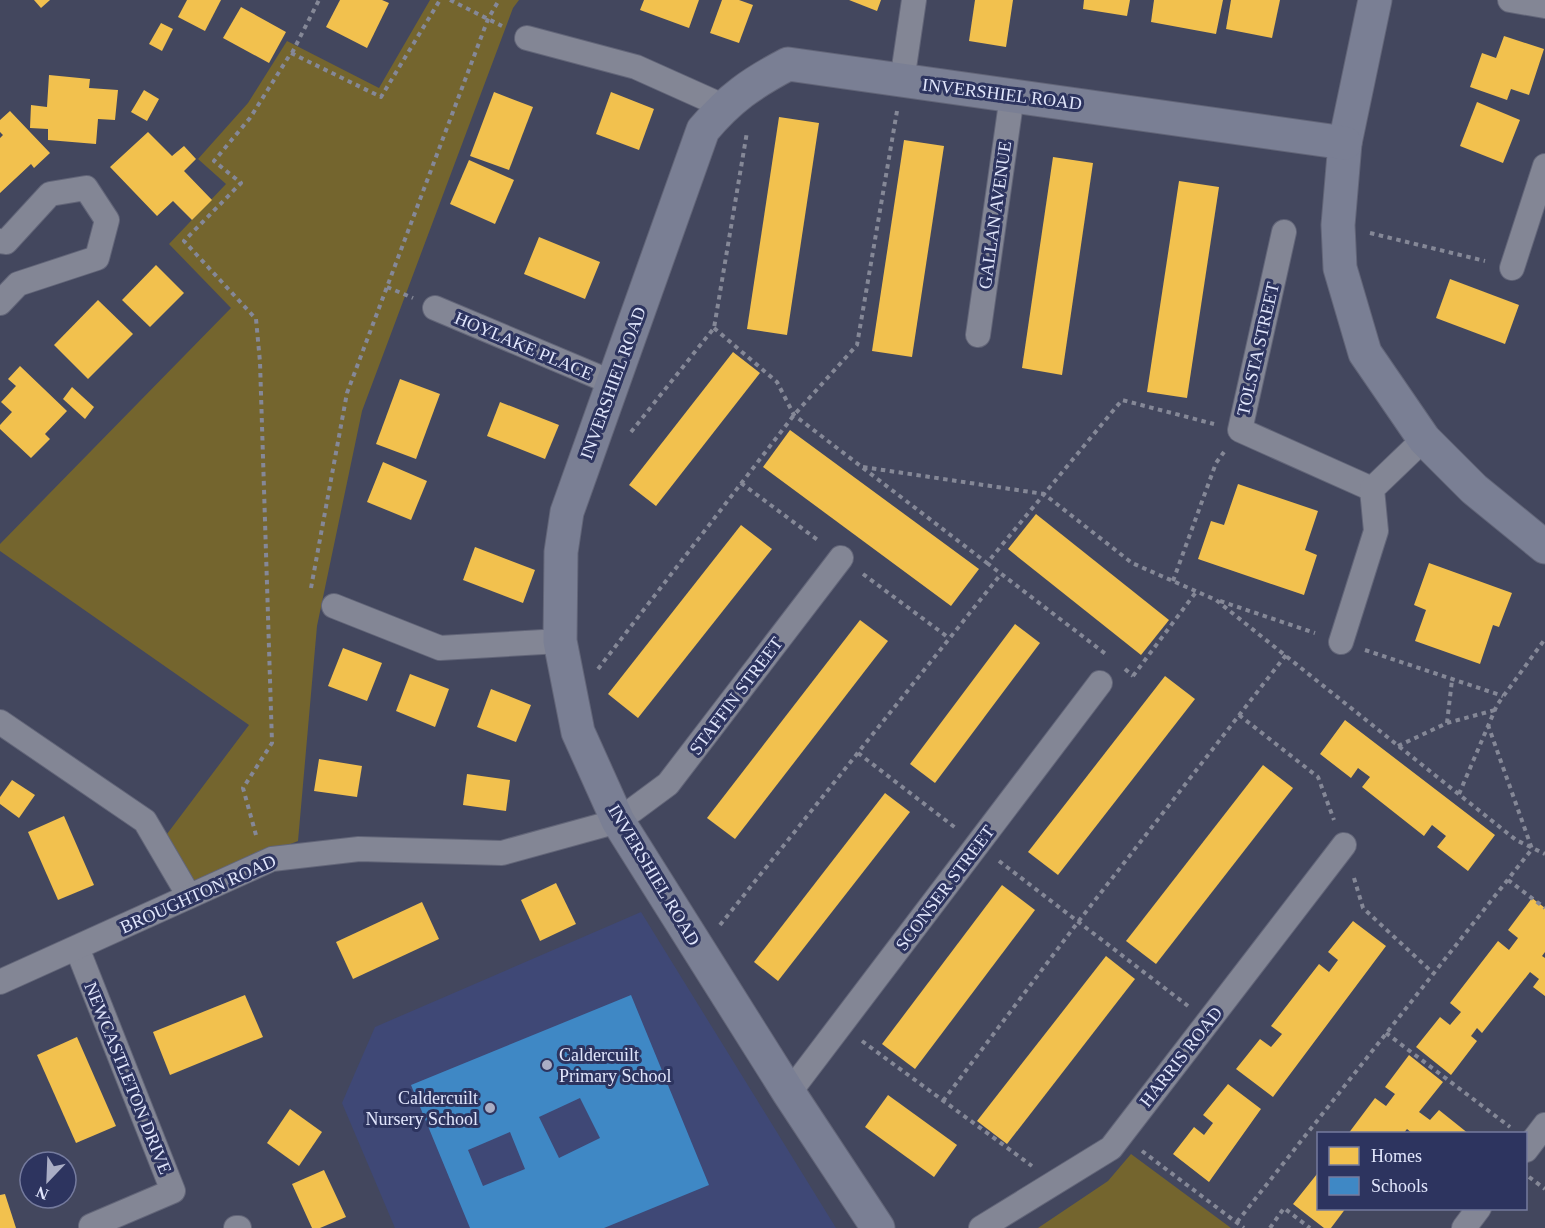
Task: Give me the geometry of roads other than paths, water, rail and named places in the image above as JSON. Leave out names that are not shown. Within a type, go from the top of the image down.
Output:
[{"type":"street","points":[[902,81],[914,0]]},
{"type":"street","points":[[1375,0],[1345,142],[1338,225],[1340,268],[1365,353],[1424,439],[1474,489],[1545,547]]},
{"type":"street","points":[[1510,0],[1545,6]]},
{"type":"street","points":[[527,38],[636,67],[723,106]]},
{"type":"street","name":"INVERSHIEL ROAD","points":[[878,1228],[789,1093],[618,821],[578,732],[560,641],[561,552],[567,512],[703,129],[723,106],[756,81],[788,64],[1345,142]]},
{"type":"street","name":"GALLAN AVENUE","points":[[978,335],[1012,96]]},
{"type":"street","points":[[1512,268],[1545,166]]},
{"type":"street","points":[[0,241],[6,242],[50,194],[86,188],[107,220],[97,258],[18,284],[0,303]]},
{"type":"street","name":"TOLSTA STREET","points":[[1284,231],[1240,430],[1372,489]]},
{"type":"street","name":"HOYLAKE PLACE","points":[[435,308],[613,383]]},
{"type":"street","points":[[1341,642],[1376,531],[1372,489],[1424,439]]},
{"type":"street","name":"STAFFIN STREET","points":[[618,821],[668,784],[841,558]]},
{"type":"street","points":[[334,606],[440,648],[560,641]]},
{"type":"street","name":"SCONSER STREET","points":[[789,1093],[1100,683]]},
{"type":"street","points":[[0,723],[145,822],[189,896]]},
{"type":"street","name":"BROUGHTON ROAD","points":[[0,982],[272,859],[359,849],[502,853],[618,821]]},
{"type":"street","name":"HARRIS ROAD","points":[[981,1228],[1111,1148],[1344,845]]},
{"type":"street","name":"NEWCASTLETON DRIVE","points":[[77,948],[173,1191],[91,1226]]},
{"type":"street","points":[[1527,1149],[1545,1125]]},
{"type":"street","points":[[1464,1228],[1478,1210]]},
{"type":"place","name":"Caldercuilt Primary School","points":[[547,1065]]},
{"type":"place","name":"Caldercuilt Nursery School","points":[[490,1108]]}]
